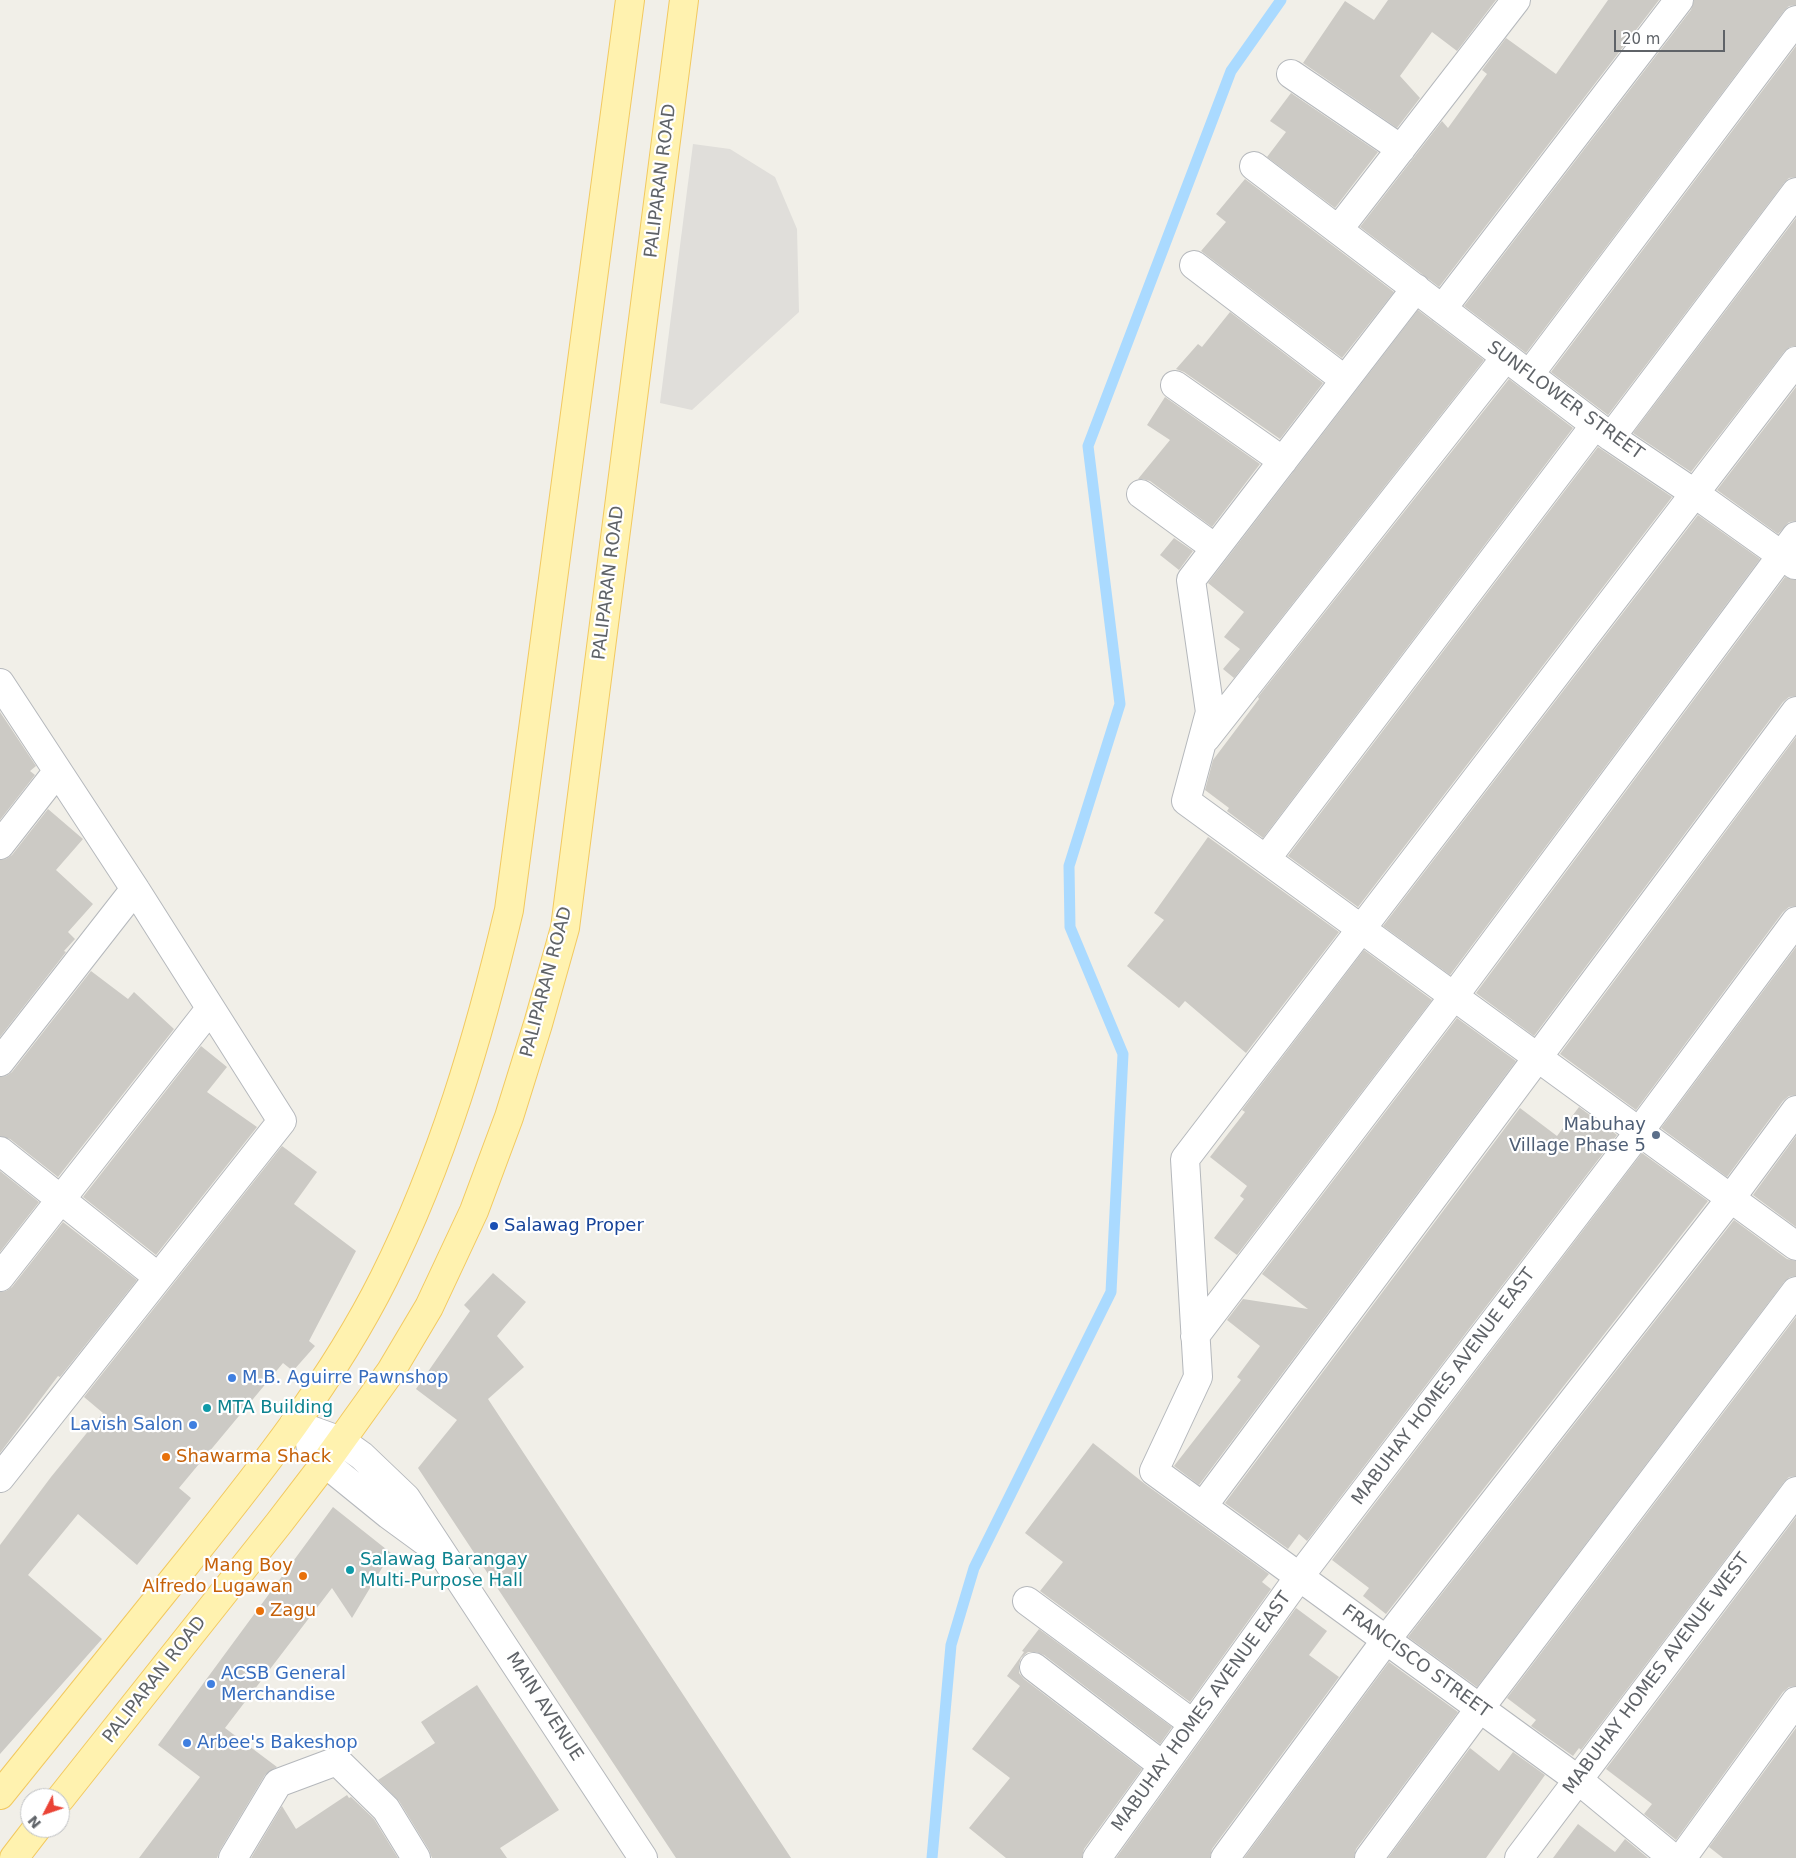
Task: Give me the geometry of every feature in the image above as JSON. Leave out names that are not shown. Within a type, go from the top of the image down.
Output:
[{"type":"main road","points":[[0,1795],[243,1493],[294,1424],[349,1341],[384,1279],[426,1187],[460,1092],[488,997],[509,910],[630,0]]},
{"type":"main road","name":"PALIPARAN ROAD","points":[[69,1788],[279,1523],[391,1371],[429,1307],[474,1211],[509,1116],[538,1024],[564,928],[684,0]]},
{"type":"main road","points":[[14,1858],[29,1838]]},
{"type":"street","points":[[1338,230],[1516,0]]},
{"type":"street","points":[[1442,309],[1679,0]]},
{"type":"street","points":[[1529,374],[1796,20]]},
{"type":"street","points":[[1291,74],[1401,149]]},
{"type":"street","name":"SUNFLOWER STREET","points":[[1254,166],[1603,431],[1694,493],[1791,552]]},
{"type":"street","points":[[1266,859],[1603,431],[1796,192]]},
{"type":"street","points":[[1194,265],[1345,380]]},
{"type":"street","points":[[1416,288],[1191,580],[1210,712],[1186,801],[1796,1246]]},
{"type":"street","points":[[1202,743],[1506,357]]},
{"type":"street","points":[[1195,1336],[1185,1160],[1796,361]]},
{"type":"street","points":[[1175,385],[1283,461]]},
{"type":"street","points":[[1141,494],[1215,548]]},
{"type":"street","points":[[1195,1336],[1791,552]]},
{"type":"street","points":[[0,682],[135,889],[282,1121],[0,1478]]},
{"type":"street","points":[[1203,1506],[1796,711]]},
{"type":"street","points":[[0,845],[57,772]]},
{"type":"street","points":[[0,1062],[135,889]]},
{"type":"street","name":"MABUHAY HOMES AVENUE EAST","points":[[1097,1858],[1162,1765],[1299,1577],[1640,1132],[1796,921]]},
{"type":"street","points":[[0,1277],[210,1009]]},
{"type":"street","points":[[1225,1858],[1386,1640],[1731,1198],[1796,1110]]},
{"type":"street","points":[[0,1151],[158,1277]]},
{"type":"street","points":[[1369,1858],[1480,1708],[1796,1291]]},
{"type":"street","name":"FRANCISCO STREET","points":[[1195,1336],[1198,1377],[1154,1471],[1577,1779],[1674,1858]]},
{"type":"street","name":"MAIN AVENUE","points":[[294,1424],[341,1441],[362,1456],[406,1498],[643,1858]]},
{"type":"street","name":"MAIN AVENUE","points":[[294,1424],[325,1463],[389,1515],[445,1556]]},
{"type":"street","name":"MABUHAY HOMES AVENUE WEST","points":[[1519,1858],[1796,1490]]},
{"type":"street","points":[[1027,1601],[1192,1724]]},
{"type":"street","points":[[1034,1667],[1162,1765]]},
{"type":"street","points":[[1682,1858],[1796,1701]]},
{"type":"street","points":[[233,1858],[278,1783],[337,1761],[386,1809],[416,1858]]},
{"type":"shaded area","points":[[693,144],[730,149],[775,177],[797,229],[799,312],[692,410],[660,403]]},
{"type":"building","points":[[1388,0],[1496,0],[1457,51],[1432,32],[1400,76],[1420,98],[1397,128],[1303,63],[1345,1],[1374,20]]},
{"type":"building","points":[[1608,0],[1659,0],[1439,287],[1360,227],[1442,121],[1448,128],[1487,74],[1482,70],[1506,38],[1556,74]]},
{"type":"building","points":[[1694,0],[1796,0],[1796,5],[1789,6],[1784,11],[1526,353],[1464,306],[1691,10]]},
{"type":"building","points":[[1796,46],[1796,177],[1789,178],[1784,183],[1608,415],[1551,372]]},
{"type":"building","points":[[1291,93],[1378,152],[1335,208],[1267,157],[1286,132],[1270,121]]},
{"type":"building","points":[[1245,179],[1394,292],[1342,358],[1201,251],[1226,222],[1216,214]]},
{"type":"building","points":[[1796,218],[1796,346],[1790,347],[1784,352],[1691,472],[1633,433]]},
{"type":"building","points":[[1418,310],[1484,360],[1234,678],[1223,669],[1240,649],[1224,637],[1244,612],[1208,583]]},
{"type":"building","points":[[1230,312],[1323,383],[1280,439],[1184,372],[1176,369],[1198,344],[1202,347]]},
{"type":"building","points":[[1509,379],[1573,428],[1263,838],[1227,811],[1229,808],[1205,790],[1213,760],[1259,699],[1258,697]]},
{"type":"building","points":[[1796,387],[1796,521],[1789,522],[1778,534],[1717,490]]},
{"type":"building","points":[[1165,397],[1260,464],[1212,527],[1150,481],[1138,479],[1170,440],[1147,425]]},
{"type":"building","points":[[1598,447],[1672,497],[1358,907],[1288,856]]},
{"type":"building","points":[[1698,515],[1760,559],[1450,975],[1383,926]]},
{"type":"building","points":[[1174,538],[1193,551],[1179,570],[1160,555]]},
{"type":"building","points":[[1785,577],[1796,580],[1796,696],[1789,697],[1783,702],[1534,1036],[1476,993]]},
{"type":"building","points":[[0,712],[36,766],[30,771],[35,775],[0,820]]},
{"type":"building","points":[[1796,737],[1796,906],[1789,907],[1783,912],[1636,1110],[1560,1054]]},
{"type":"building","points":[[48,809],[83,839],[56,870],[93,904],[68,932],[75,939],[64,951],[66,952],[0,1037],[0,860],[12,855]]},
{"type":"building","points":[[1208,837],[1339,932],[1246,1053],[1185,1001],[1179,1008],[1127,966],[1164,920],[1154,913]]},
{"type":"building","points":[[1796,947],[1796,1095],[1789,1096],[1783,1101],[1727,1177],[1661,1128]]},
{"type":"building","points":[[1364,950],[1432,1000],[1237,1255],[1214,1238],[1244,1199],[1240,1196],[1247,1186],[1210,1157],[1245,1112],[1242,1110]]},
{"type":"building","points":[[91,971],[128,999],[134,992],[174,1029],[58,1177],[10,1139],[0,1136],[0,1077],[12,1072]]},
{"type":"building","points":[[1457,1018],[1516,1061],[1199,1485],[1174,1466],[1241,1380],[1237,1377],[1260,1346],[1227,1320],[1243,1299],[1308,1309],[1262,1274]]},
{"type":"building","points":[[201,1046],[227,1067],[207,1092],[257,1127],[156,1255],[83,1197]]},
{"type":"building","points":[[1579,1107],[1617,1135],[1307,1541],[1299,1534],[1288,1549],[1225,1503],[1520,1108],[1557,1136]]},
{"type":"building","points":[[1796,1136],[1796,1227],[1753,1195]]},
{"type":"building","points":[[282,1146],[317,1172],[294,1204],[356,1251],[309,1341],[315,1346],[293,1371],[283,1363],[179,1488],[191,1498],[137,1565],[78,1514],[28,1575],[102,1639],[0,1754],[0,1545],[51,1477],[103,1413],[84,1397]]},
{"type":"building","points":[[1642,1153],[1708,1201],[1386,1614],[1363,1596],[1369,1588],[1332,1560]]},
{"type":"building","points":[[0,1171],[39,1202],[0,1252]]},
{"type":"building","points":[[1734,1220],[1787,1259],[1796,1261],[1796,1276],[1790,1277],[1784,1282],[1477,1687],[1408,1637]]},
{"type":"building","points":[[63,1222],[137,1280],[60,1377],[58,1376],[0,1453],[0,1292],[12,1287]]},
{"type":"building","points":[[493,1273],[526,1302],[497,1336],[524,1367],[488,1399],[791,1858],[676,1858],[418,1468],[457,1420],[416,1389],[470,1311],[464,1305]]},
{"type":"building","points":[[1796,1317],[1796,1476],[1789,1477],[1784,1482],[1581,1750],[1579,1748],[1573,1756],[1531,1726],[1536,1720],[1507,1698]]},
{"type":"building","points":[[1093,1443],[1145,1484],[1269,1574],[1262,1582],[1271,1589],[1190,1702],[1040,1591],[1063,1562],[1025,1533]]},
{"type":"building","points":[[333,1507],[391,1553],[352,1618],[332,1588],[225,1728],[277,1767],[265,1775],[217,1858],[139,1858],[200,1777],[158,1745]]},
{"type":"building","points":[[1796,1517],[1796,1686],[1789,1687],[1783,1692],[1676,1840],[1644,1814],[1652,1804],[1606,1769]]},
{"type":"building","points":[[1296,1608],[1327,1631],[1309,1655],[1339,1677],[1212,1849],[1210,1858],[1116,1858]]},
{"type":"building","points":[[1039,1629],[1172,1727],[1160,1744],[1044,1655],[1028,1652],[1021,1658],[1019,1673],[1024,1679],[1142,1769],[1084,1849],[1082,1858],[1006,1858],[969,1828],[1010,1778],[972,1749],[1020,1686],[1007,1676],[1024,1652],[1022,1651]]},
{"type":"building","points":[[1389,1662],[1458,1712],[1356,1849],[1354,1858],[1244,1858]]},
{"type":"building","points":[[477,1685],[559,1810],[500,1848],[507,1858],[432,1858],[399,1801],[378,1780],[435,1743],[421,1722]]},
{"type":"building","points":[[1796,1728],[1796,1858],[1723,1858],[1709,1847]]},
{"type":"building","points":[[1470,1748],[1499,1771],[1513,1752],[1545,1775],[1486,1858],[1388,1858]]},
{"type":"building","points":[[347,1795],[374,1819],[398,1858],[251,1858],[282,1806],[296,1829]]},
{"type":"building","points":[[1578,1824],[1615,1852],[1625,1839],[1648,1858],[1553,1858]]},
{"type":"waterway","points":[[932,1858],[951,1645],[974,1568],[1111,1292],[1123,1054],[1070,927],[1069,866],[1120,704],[1088,446],[1231,71],[1281,0]]},
{"type":"place","name":"Mabuhay Village Phase 5","points":[[1656,1135]]},
{"type":"place","name":"Salawag Proper","points":[[494,1226]]},
{"type":"place","name":"M.B. Aguirre Pawnshop","points":[[232,1378]]},
{"type":"place","name":"MTA Building","points":[[207,1408]]},
{"type":"place","name":"Lavish Salon","points":[[193,1425]]},
{"type":"place","name":"Shawarma Shack","points":[[166,1457]]},
{"type":"place","name":"Salawag Barangay Multi-Purpose Hall","points":[[350,1570]]},
{"type":"place","name":"Mang Boy Alfredo Lugawan","points":[[303,1576]]},
{"type":"place","name":"Zagu","points":[[260,1611]]},
{"type":"place","name":"ACSB General Merchandise","points":[[211,1684]]},
{"type":"place","name":"Arbee's Bakeshop","points":[[187,1743]]}]
